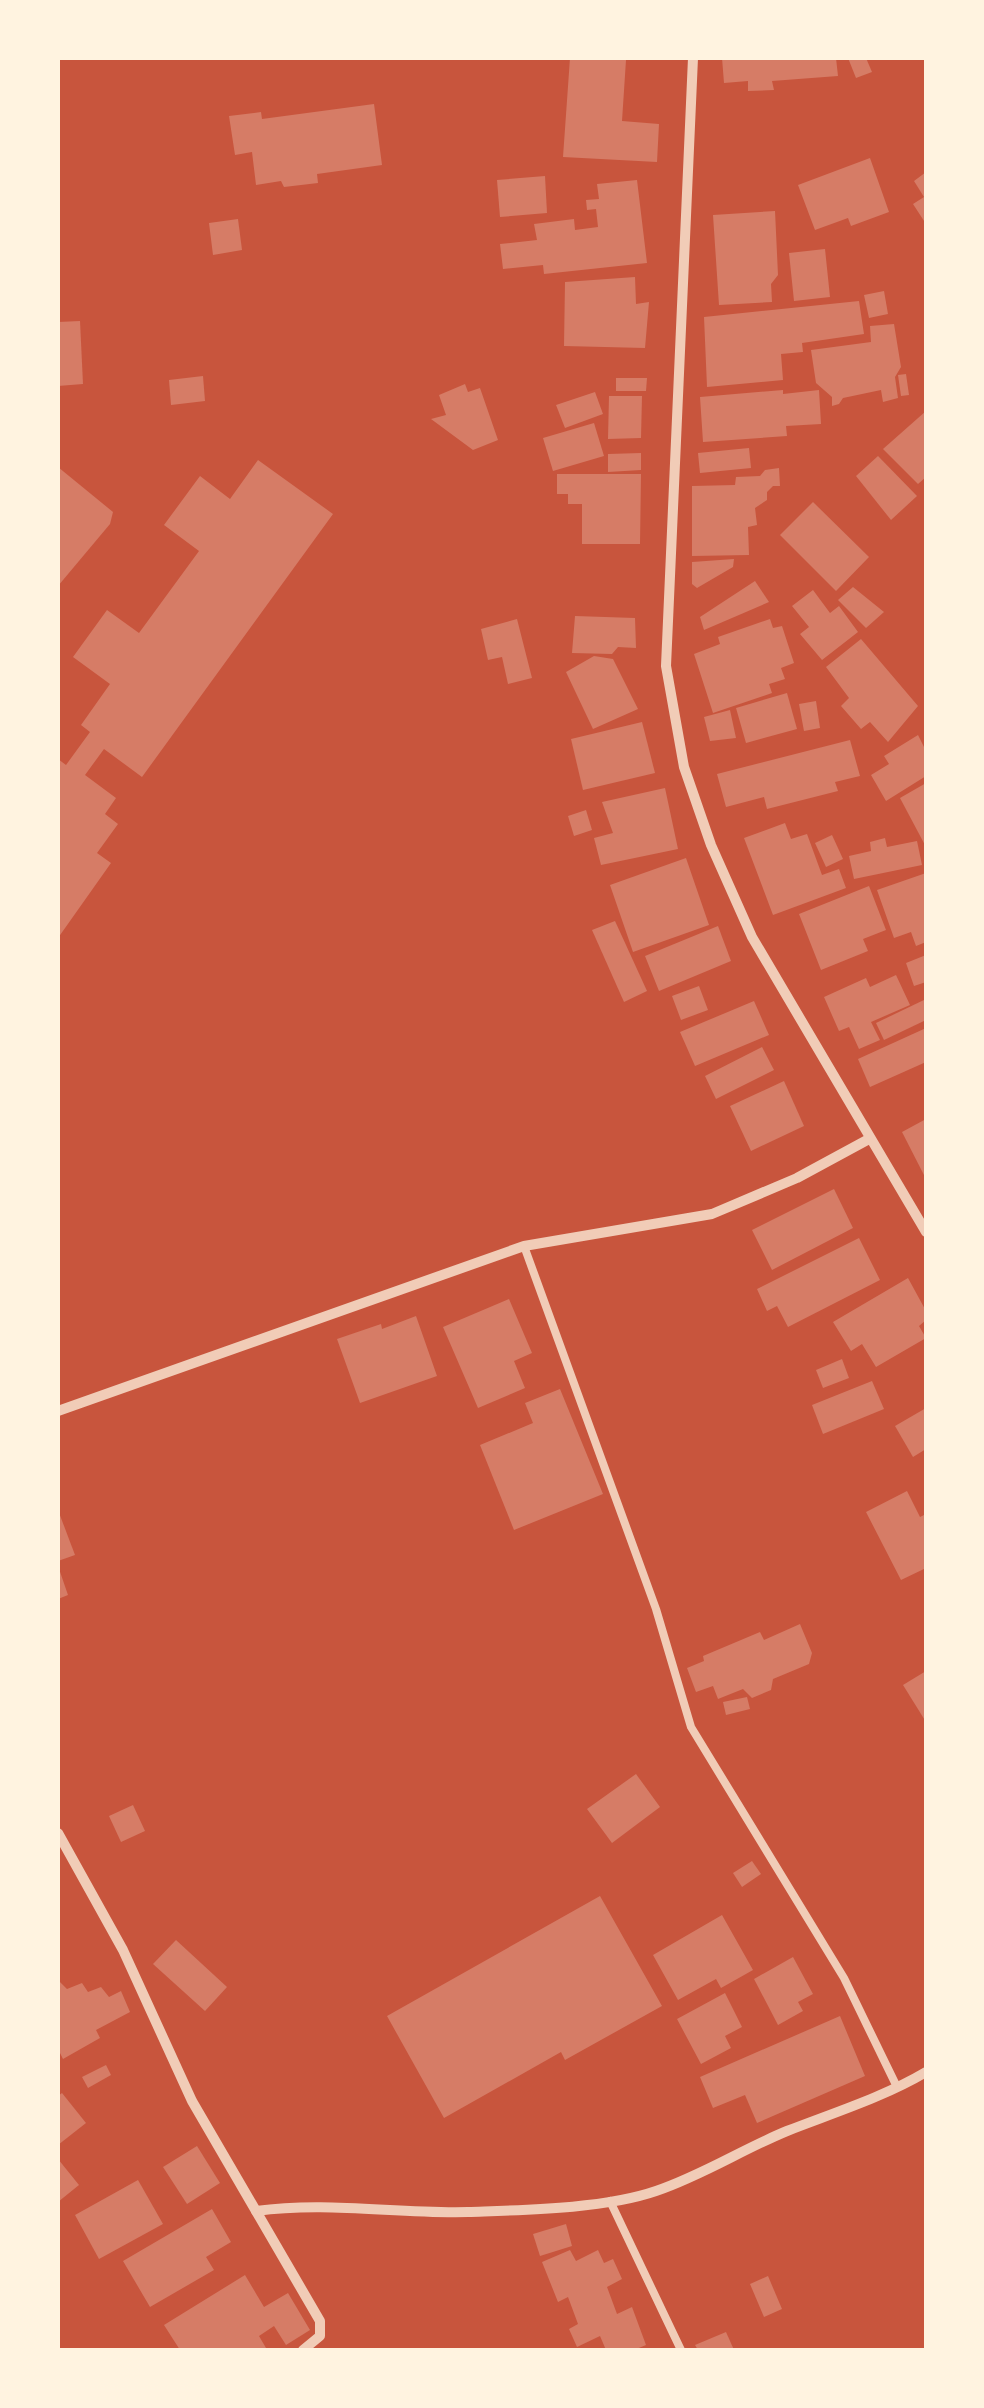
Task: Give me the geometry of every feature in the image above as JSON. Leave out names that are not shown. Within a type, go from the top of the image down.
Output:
[{"type":"street","points":[[693,58],[666,666],[684,767],[711,845],[752,938],[926,1232]]},
{"type":"street","points":[[58,1411],[524,1246],[712,1214],[797,1178],[869,1139]]},
{"type":"street","points":[[58,1833],[123,1950],[192,2100],[320,2321],[320,2336],[303,2350]]},
{"type":"street","points":[[256,2211],[286,2206],[338,2206],[464,2212],[610,2200],[656,2192],[764,2140],[926,2072]]},
{"type":"lane","points":[[524,1246],[656,1609],[691,1727],[844,1978],[896,2087]]},
{"type":"lane","points":[[610,2200],[680,2350]]},
{"type":"building","points":[[570,58],[626,60],[622,121],[659,124],[657,162],[563,157]]},
{"type":"building","points":[[722,58],[836,58],[838,76],[772,81],[774,90],[748,91],[748,81],[724,83]]},
{"type":"building","points":[[848,58],[866,58],[872,72],[856,78]]},
{"type":"building","points":[[374,104],[382,165],[317,174],[318,183],[284,187],[281,181],[256,185],[252,152],[235,155],[229,116],[261,112],[262,119]]},
{"type":"building","points":[[870,158],[889,212],[851,226],[848,218],[815,230],[798,185]]},
{"type":"building","points":[[926,172],[926,224],[913,204],[924,197],[914,181]]},
{"type":"building","points":[[545,176],[547,213],[500,217],[497,180]]},
{"type":"building","points":[[637,180],[647,263],[544,274],[543,265],[503,269],[500,244],[537,240],[534,224],[574,219],[575,230],[598,227],[596,209],[587,210],[586,200],[599,199],[597,184]]},
{"type":"building","points":[[775,211],[778,275],[771,284],[772,302],[719,305],[713,215]]},
{"type":"building","points":[[238,219],[242,250],[213,255],[209,223]]},
{"type":"building","points":[[825,249],[830,297],[794,301],[789,253]]},
{"type":"building","points":[[635,277],[636,304],[649,302],[645,348],[564,346],[565,282]]},
{"type":"building","points":[[884,291],[888,314],[869,318],[864,295]]},
{"type":"building","points":[[859,301],[864,334],[802,343],[803,352],[781,354],[783,380],[707,387],[704,317]]},
{"type":"building","points":[[80,321],[83,384],[58,386],[58,322]]},
{"type":"building","points":[[894,324],[901,367],[895,377],[898,398],[883,402],[881,390],[843,398],[832,406],[832,397],[816,383],[811,350],[871,342],[870,326]]},
{"type":"building","points":[[906,374],[909,395],[901,396],[898,375]]},
{"type":"building","points":[[203,376],[205,401],[171,405],[169,380]]},
{"type":"building","points":[[616,378],[647,378],[646,391],[616,391]]},
{"type":"building","points":[[465,384],[468,392],[480,388],[498,440],[473,450],[431,419],[446,415],[439,395]]},
{"type":"building","points":[[783,390],[783,394],[819,390],[821,424],[786,426],[787,436],[703,442],[700,397]]},
{"type":"building","points":[[595,392],[603,414],[565,428],[556,405]]},
{"type":"building","points":[[609,396],[642,396],[641,438],[608,439]]},
{"type":"building","points":[[926,411],[926,477],[918,484],[883,449]]},
{"type":"building","points":[[594,423],[604,456],[553,471],[543,438]]},
{"type":"building","points":[[749,448],[751,468],[700,473],[698,453]]},
{"type":"building","points":[[641,453],[641,470],[608,472],[608,454]]},
{"type":"building","points":[[878,456],[917,496],[891,520],[856,476]]},
{"type":"building","points":[[258,460],[333,514],[142,777],[104,749],[85,775],[116,798],[105,814],[118,824],[97,853],[111,863],[58,938],[58,759],[66,765],[90,732],[81,725],[110,684],[73,657],[107,610],[139,633],[199,551],[164,525],[200,476],[230,499]]},
{"type":"building","points":[[58,467],[113,512],[110,524],[58,586]]},
{"type":"building","points":[[779,468],[780,486],[767,492],[767,500],[755,508],[757,525],[748,527],[749,555],[692,556],[692,486],[735,485],[736,477],[760,476],[765,470]]},
{"type":"building","points":[[557,474],[641,474],[640,544],[582,544],[582,504],[568,504],[568,494],[557,494]]},
{"type":"building","points":[[813,502],[869,557],[836,591],[780,535]]},
{"type":"building","points":[[734,559],[733,567],[697,588],[692,584],[692,562]]},
{"type":"building","points":[[755,581],[769,602],[704,630],[700,617]]},
{"type":"building","points":[[853,587],[884,612],[866,628],[838,600]]},
{"type":"building","points":[[813,590],[830,613],[839,606],[858,632],[822,660],[800,634],[809,627],[792,606]]},
{"type":"building","points":[[575,616],[635,618],[636,648],[618,647],[612,654],[572,653]]},
{"type":"building","points":[[517,619],[532,678],[508,684],[502,657],[488,660],[481,629]]},
{"type":"building","points":[[770,619],[773,628],[782,626],[794,663],[781,668],[785,679],[769,684],[772,693],[713,713],[694,654],[720,644],[718,637]]},
{"type":"building","points":[[861,639],[918,706],[888,742],[870,722],[861,729],[841,706],[849,698],[826,667]]},
{"type":"building","points":[[594,656],[613,659],[638,709],[593,729],[566,672]]},
{"type":"building","points":[[787,693],[797,729],[746,743],[736,708]]},
{"type":"building","points":[[816,701],[820,728],[804,731],[799,704]]},
{"type":"building","points":[[730,710],[736,738],[710,741],[704,717]]},
{"type":"building","points":[[642,722],[655,773],[583,790],[571,739]]},
{"type":"building","points":[[918,735],[926,751],[926,776],[886,801],[871,775],[889,764],[884,756]]},
{"type":"building","points":[[850,740],[860,776],[835,782],[838,791],[767,809],[764,797],[726,807],[717,774]]},
{"type":"building","points":[[926,783],[926,847],[900,798]]},
{"type":"building","points":[[665,788],[678,849],[601,865],[594,838],[613,833],[602,802]]},
{"type":"building","points":[[586,810],[592,830],[574,836],[568,816]]},
{"type":"building","points":[[785,823],[791,839],[807,834],[822,875],[839,869],[846,888],[773,915],[744,838]]},
{"type":"building","points":[[832,835],[843,859],[826,867],[815,843]]},
{"type":"building","points":[[885,838],[887,847],[917,841],[922,865],[854,879],[849,856],[871,851],[870,842]]},
{"type":"building","points":[[686,858],[709,925],[633,952],[610,885]]},
{"type":"building","points":[[926,873],[926,942],[916,946],[911,932],[894,938],[877,890]]},
{"type":"building","points":[[869,886],[886,930],[863,939],[868,951],[821,970],[799,914]]},
{"type":"building","points":[[615,921],[647,991],[624,1002],[592,930]]},
{"type":"building","points":[[718,926],[731,961],[659,991],[645,956]]},
{"type":"building","points":[[926,955],[926,982],[914,986],[906,963]]},
{"type":"building","points":[[896,975],[910,1005],[871,1022],[880,1040],[859,1049],[849,1027],[839,1031],[824,997],[866,978],[870,987]]},
{"type":"building","points":[[699,986],[708,1010],[681,1020],[672,996]]},
{"type":"building","points":[[926,999],[926,1020],[884,1040],[876,1023]]},
{"type":"building","points":[[754,1001],[769,1035],[695,1066],[680,1032]]},
{"type":"building","points":[[926,1028],[926,1062],[870,1087],[858,1059]]},
{"type":"building","points":[[762,1047],[774,1070],[716,1099],[705,1076]]},
{"type":"building","points":[[784,1081],[804,1126],[751,1151],[730,1106]]},
{"type":"building","points":[[926,1119],[926,1179],[902,1132]]},
{"type":"building","points":[[834,1189],[853,1228],[772,1270],[752,1230]]},
{"type":"building","points":[[859,1238],[880,1280],[788,1327],[777,1306],[767,1311],[757,1289]]},
{"type":"building","points":[[908,1278],[926,1311],[926,1320],[919,1326],[926,1338],[876,1367],[862,1344],[851,1351],[833,1322]]},
{"type":"building","points":[[509,1299],[532,1353],[514,1361],[525,1388],[478,1408],[443,1327]]},
{"type":"building","points":[[416,1316],[437,1376],[360,1403],[337,1339]]},
{"type":"building","points":[[842,1359],[849,1378],[823,1388],[816,1370]]},
{"type":"building","points":[[872,1381],[884,1409],[823,1434],[812,1405]]},
{"type":"building","points":[[560,1389],[603,1494],[514,1530],[480,1445],[533,1423],[525,1403]]},
{"type":"building","points":[[926,1408],[926,1449],[913,1457],[895,1426]]},
{"type":"building","points":[[907,1491],[920,1517],[926,1514],[926,1568],[901,1580],[866,1512]]},
{"type":"building","points":[[58,1510],[75,1555],[58,1561]]},
{"type":"building","points":[[58,1566],[68,1595],[58,1599]]},
{"type":"building","points":[[800,1624],[812,1653],[809,1664],[773,1679],[771,1690],[752,1698],[743,1689],[718,1699],[713,1686],[696,1692],[687,1668],[704,1661],[703,1656],[760,1632],[764,1640]]},
{"type":"building","points":[[926,1671],[926,1722],[903,1685]]},
{"type":"building","points":[[747,1697],[750,1709],[726,1715],[723,1702]]},
{"type":"building","points":[[636,1774],[660,1807],[612,1843],[587,1809]]},
{"type":"building","points":[[133,1805],[145,1831],[121,1842],[109,1816]]},
{"type":"building","points":[[752,1861],[761,1874],[742,1887],[733,1873]]},
{"type":"building","points":[[600,1896],[662,2006],[565,2060],[561,2052],[444,2118],[387,2016]]},
{"type":"building","points":[[722,1915],[753,1970],[721,1988],[716,1979],[678,2000],[653,1955]]},
{"type":"building","points":[[176,1940],[227,1987],[205,2011],[153,1964]]},
{"type":"building","points":[[793,1957],[813,1994],[798,2002],[803,2011],[778,2025],[754,1979]]},
{"type":"building","points":[[58,1980],[67,1989],[82,1983],[88,1992],[101,1987],[109,1997],[121,1991],[130,2012],[96,2030],[100,2038],[63,2059],[58,2049]]},
{"type":"building","points":[[725,1993],[742,2027],[725,2036],[731,2048],[701,2064],[677,2019]]},
{"type":"building","points":[[840,2016],[865,2076],[757,2123],[745,2095],[713,2108],[700,2077]]},
{"type":"building","points":[[106,2065],[111,2075],[88,2088],[82,2077]]},
{"type":"building","points":[[62,2093],[86,2123],[58,2145],[58,2096]]},
{"type":"building","points":[[197,2146],[220,2183],[187,2204],[163,2167]]},
{"type":"building","points":[[58,2159],[79,2185],[58,2202]]},
{"type":"building","points":[[138,2180],[163,2224],[99,2259],[75,2215]]},
{"type":"building","points":[[212,2209],[231,2242],[206,2257],[214,2270],[150,2307],[123,2261]]},
{"type":"building","points":[[566,2224],[572,2246],[540,2256],[533,2234]]},
{"type":"building","points":[[570,2250],[576,2261],[598,2250],[604,2263],[613,2259],[622,2279],[607,2287],[617,2314],[632,2307],[646,2345],[634,2350],[606,2350],[600,2336],[577,2347],[569,2329],[578,2324],[568,2297],[558,2302],[542,2262]]},
{"type":"building","points":[[245,2275],[264,2307],[288,2293],[310,2330],[286,2345],[274,2326],[259,2336],[266,2348],[261,2350],[180,2350],[164,2325]]},
{"type":"building","points":[[768,2276],[782,2309],[764,2317],[750,2284]]},
{"type":"building","points":[[726,2332],[734,2350],[698,2350],[695,2345]]}]
